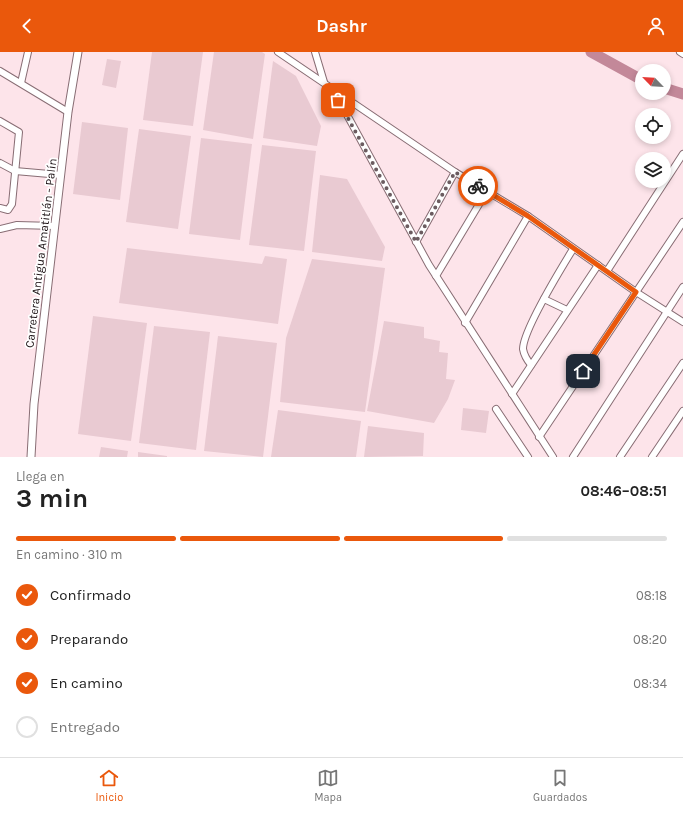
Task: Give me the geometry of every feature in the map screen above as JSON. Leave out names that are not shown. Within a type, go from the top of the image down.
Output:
[{"type":"main road","name":"Carretera Antigua Amatitlán - Palín","points":[[31,457],[34,404],[60,175],[68,112],[78,52]]},
{"type":"street","points":[[21,84],[28,52]]},
{"type":"street","points":[[278,52],[455,172],[528,216],[573,249],[608,270],[636,292],[683,322]]},
{"type":"street","points":[[315,52],[324,82]]},
{"type":"street","points":[[0,71],[68,112]]},
{"type":"street","points":[[334,90],[436,276],[552,457]]},
{"type":"street","points":[[0,121],[19,132],[12,204],[8,210],[0,208]]},
{"type":"street","points":[[608,270],[683,154]]},
{"type":"street","points":[[0,163],[15,171],[60,175]]},
{"type":"street","points":[[416,242],[455,172]]},
{"type":"street","points":[[436,276],[487,192]]},
{"type":"street","points":[[465,323],[528,216]]},
{"type":"street","points":[[540,437],[683,222]]},
{"type":"street","points":[[0,229],[16,225],[55,226]]},
{"type":"street","points":[[531,365],[524,353],[525,341],[544,298],[573,249]]},
{"type":"street","points":[[512,394],[598,265]]},
{"type":"street","points":[[573,457],[683,287]]},
{"type":"street","points":[[544,298],[567,310]]},
{"type":"street","points":[[620,457],[683,363]]},
{"type":"street","points":[[496,409],[528,457]]},
{"type":"street","points":[[652,457],[683,411]]},
{"type":"building","points":[[152,52],[203,52],[193,126],[143,120]]},
{"type":"building","points":[[214,52],[262,52],[265,54],[253,139],[203,130]]},
{"type":"building","points":[[107,59],[121,61],[116,88],[102,85]]},
{"type":"building","points":[[273,61],[296,76],[321,126],[317,146],[263,138]]},
{"type":"building","points":[[82,122],[128,128],[120,200],[73,194]]},
{"type":"building","points":[[139,129],[191,136],[178,229],[126,222]]},
{"type":"building","points":[[201,138],[252,144],[240,240],[189,234]]},
{"type":"building","points":[[262,145],[316,151],[304,251],[249,245]]},
{"type":"building","points":[[320,175],[347,179],[385,247],[382,261],[312,252]]},
{"type":"building","points":[[127,248],[262,264],[265,256],[287,259],[278,324],[119,303]]},
{"type":"building","points":[[312,259],[385,268],[365,412],[280,402],[286,338]]},
{"type":"building","points":[[93,316],[147,323],[131,441],[78,434]]},
{"type":"building","points":[[384,321],[424,327],[424,338],[440,341],[439,352],[448,353],[446,379],[455,380],[448,399],[434,423],[367,411]]},
{"type":"building","points":[[154,326],[210,332],[196,450],[139,443]]},
{"type":"building","points":[[218,336],[277,343],[263,457],[204,451]]},
{"type":"building","points":[[463,408],[489,411],[486,433],[461,430]]},
{"type":"building","points":[[278,410],[361,421],[356,457],[271,457]]},
{"type":"building","points":[[368,426],[424,433],[423,456],[364,457]]},
{"type":"building","points":[[101,447],[128,451],[127,457],[99,457]]},
{"type":"building","points":[[138,452],[167,456],[167,457],[138,457]]},
{"type":"waterway","points":[[591,52],[635,76]]},
{"type":"waterway","points":[[671,90],[683,94]]},
{"type":"way so far","points":[[338,100],[416,242],[455,172],[478,186]]},
{"type":"route","points":[[478,186],[528,216],[573,249],[608,270],[636,292],[583,371]]}]
